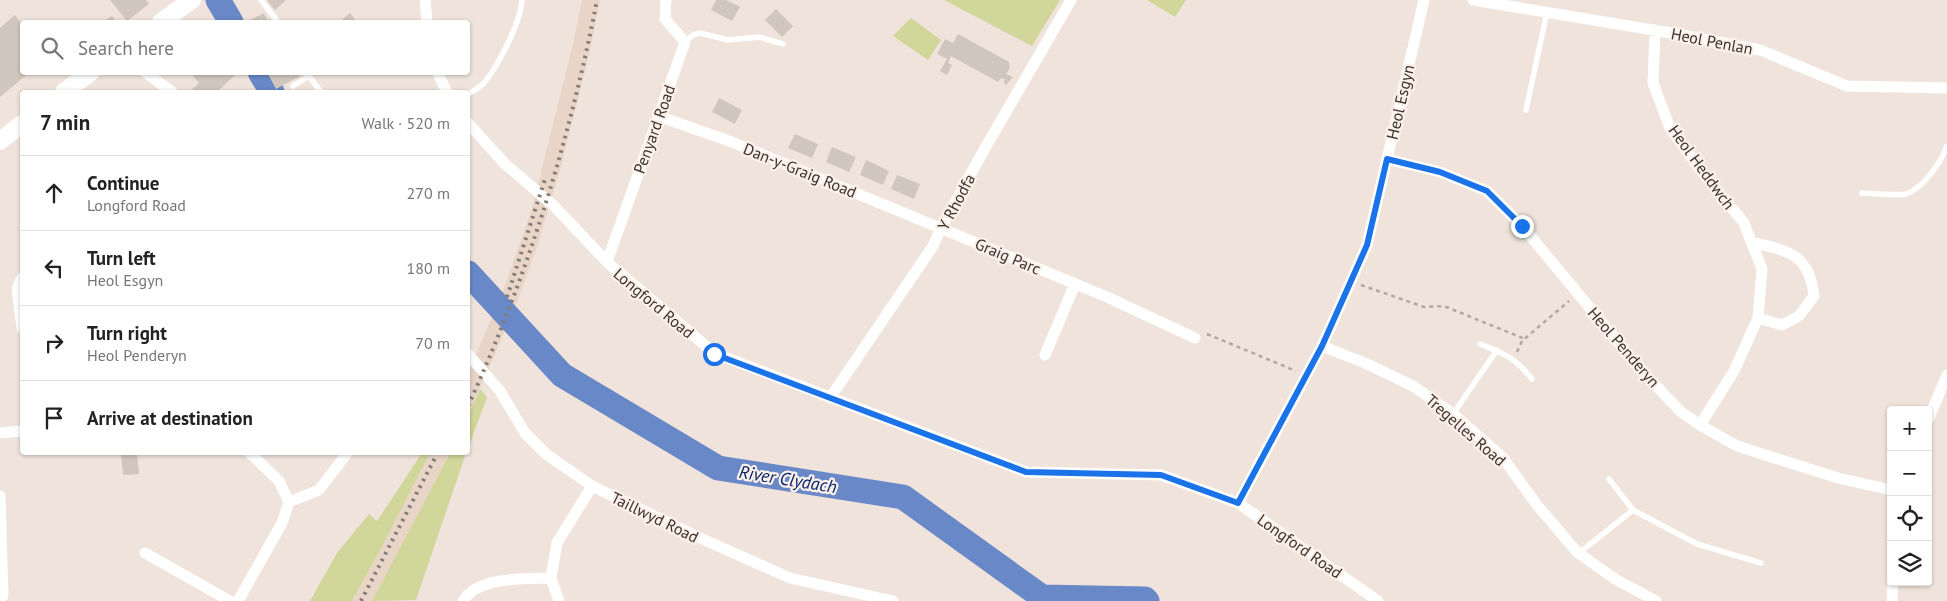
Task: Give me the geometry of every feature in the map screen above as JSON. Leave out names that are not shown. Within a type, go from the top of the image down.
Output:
[{"type":"main road","points":[[164,20],[192,0]]},
{"type":"main road","points":[[67,90],[87,75]]},
{"type":"main road","points":[[0,141],[20,126]]},
{"type":"street","points":[[425,0],[427,20]]},
{"type":"street","points":[[666,0],[665,20],[685,42]]},
{"type":"street","name":"Y Rhodfa","points":[[830,398],[933,246],[999,114],[1071,0]]},
{"type":"street","name":"Heol Esgyn","points":[[1238,503],[1322,346],[1367,245],[1424,0]]},
{"type":"street","name":"Heol Penlan","points":[[1473,0],[1655,30],[1760,50],[1847,86],[1947,88]]},
{"type":"street","name":"Heol Heddwch","points":[[1655,30],[1653,83],[1670,128],[1699,168],[1744,223],[1762,269],[1758,318],[1734,371],[1700,425]]},
{"type":"street","name":"Penyard Road","points":[[607,262],[685,42]]},
{"type":"street","points":[[149,75],[169,90]]},
{"type":"street","points":[[438,75],[446,90]]},
{"type":"street","name":"Dan-y-Graig Road","points":[[658,116],[732,142],[941,228]]},
{"type":"street","name":"Longford Road","points":[[470,124],[505,164],[554,206],[607,262],[714,354],[1026,472],[1161,475],[1238,503],[1378,601]]},
{"type":"street","name":"Heol Penderyn","points":[[1387,159],[1440,172],[1487,191],[1522,226],[1644,373],[1681,412],[1700,425],[1737,446],[1838,478],[1887,489]]},
{"type":"street","name":"Graig Parc","points":[[941,228],[1075,284],[1195,338]]},
{"type":"street","points":[[1751,242],[1785,250],[1799,258],[1812,278],[1814,296],[1799,316],[1782,325],[1758,318]]},
{"type":"street","points":[[20,282],[17,289],[20,312]]},
{"type":"street","points":[[1045,355],[1075,284]]},
{"type":"street","name":"Tregelles Road","points":[[1322,346],[1365,363],[1413,386],[1453,414],[1503,458],[1536,505],[1579,553],[1616,579],[1656,601]]},
{"type":"street","name":"Taillwyd Road","points":[[470,356],[500,391],[525,433],[546,454],[592,486],[698,537],[790,578],[893,601]]},
{"type":"street","points":[[1932,411],[1947,375]]},
{"type":"street","points":[[0,433],[20,431]]},
{"type":"street","points":[[238,601],[282,523],[289,502],[279,481],[252,455]]},
{"type":"street","points":[[289,502],[318,490],[346,455]]},
{"type":"street","points":[[559,601],[551,578],[557,543],[592,486]]},
{"type":"street","points":[[0,496],[2,596]]},
{"type":"street","points":[[144,553],[230,601]]},
{"type":"street","points":[[463,601],[468,593],[498,581],[551,578]]},
{"type":"street","points":[[1892,601],[1893,586]]},
{"type":"lane","points":[[261,0],[276,20]]},
{"type":"lane","points":[[470,93],[483,84],[501,56],[517,19],[522,0]]},
{"type":"lane","points":[[1526,110],[1547,12]]},
{"type":"lane","points":[[685,42],[693,35],[700,33],[728,40],[760,37],[783,44]]},
{"type":"lane","points":[[293,86],[308,75]]},
{"type":"lane","points":[[310,75],[320,90]]},
{"type":"lane","points":[[1862,193],[1905,194],[1928,178],[1947,146]]},
{"type":"lane","points":[[1480,344],[1514,359],[1532,378]]},
{"type":"lane","points":[[1453,414],[1496,350]]},
{"type":"lane","points":[[1609,479],[1633,510],[1697,544],[1761,563]]},
{"type":"lane","points":[[1579,553],[1633,510]]},
{"type":"path","points":[[1351,281],[1424,307],[1444,306],[1525,338]]},
{"type":"path","points":[[1514,359],[1522,341],[1578,293]]},
{"type":"path","points":[[1195,338],[1199,331],[1307,375]]},
{"type":"shaded area","points":[[582,0],[600,0],[590,51],[559,174],[537,247],[517,303],[470,411],[470,368],[501,296],[531,212],[573,44]]},
{"type":"shaded area","points":[[429,455],[449,455],[372,601],[352,601]]},
{"type":"green space","points":[[944,0],[1060,0],[1032,46]]},
{"type":"green space","points":[[1147,0],[1186,0],[1175,17]]},
{"type":"green space","points":[[911,18],[941,40],[928,60],[893,36]]},
{"type":"green space","points":[[480,389],[487,397],[470,444],[470,412]]},
{"type":"green space","points":[[421,455],[429,455],[352,601],[310,601],[337,553],[369,514],[377,521]]},
{"type":"green space","points":[[449,455],[465,455],[416,600],[372,601]]},
{"type":"building","points":[[110,0],[146,0],[149,4],[126,20]]},
{"type":"building","points":[[267,0],[286,0],[275,10]]},
{"type":"building","points":[[716,0],[726,0],[740,7],[732,21],[711,10]]},
{"type":"building","points":[[776,9],[793,26],[782,37],[765,20]]},
{"type":"building","points":[[264,13],[268,20],[250,20]]},
{"type":"building","points":[[350,13],[355,20],[341,20]]},
{"type":"building","points":[[15,15],[20,21],[20,75],[26,75],[0,97],[0,28]]},
{"type":"building","points":[[112,16],[115,20],[105,20]]},
{"type":"building","points":[[958,34],[1009,62],[1010,68],[1006,74],[1013,77],[1006,85],[1004,84],[1004,79],[1001,78],[998,82],[951,56],[948,63],[952,65],[947,75],[940,71],[947,59],[937,54],[945,39],[953,43]]},
{"type":"building","points":[[192,75],[235,75],[219,90],[191,90],[199,83]]},
{"type":"building","points":[[269,75],[300,75],[300,76],[276,89]]},
{"type":"building","points":[[719,98],[742,110],[735,124],[712,112]]},
{"type":"building","points":[[795,134],[818,144],[812,158],[788,148]]},
{"type":"building","points":[[832,147],[856,157],[849,172],[826,162]]},
{"type":"building","points":[[866,160],[889,171],[883,185],[860,175]]},
{"type":"building","points":[[897,175],[920,184],[914,199],[891,189]]},
{"type":"building","points":[[121,455],[137,455],[139,474],[123,475]]},
{"type":"waterway","name":"River Clydach","points":[[218,0],[230,20]]},
{"type":"waterway","name":"River Clydach","points":[[262,75],[271,90]]},
{"type":"waterway","name":"River Clydach","points":[[470,275],[562,375],[718,468],[903,497],[1042,597],[1145,599],[1147,601]]},
{"type":"railway","points":[[470,401],[528,258],[574,104],[597,0]]},
{"type":"railway","points":[[507,297],[546,176]]},
{"type":"railway","points":[[361,601],[436,455]]},
{"type":"route","points":[[714,354],[1026,472],[1161,475],[1238,503],[1322,346],[1367,245],[1387,159],[1440,172],[1487,191],[1522,226]]}]
